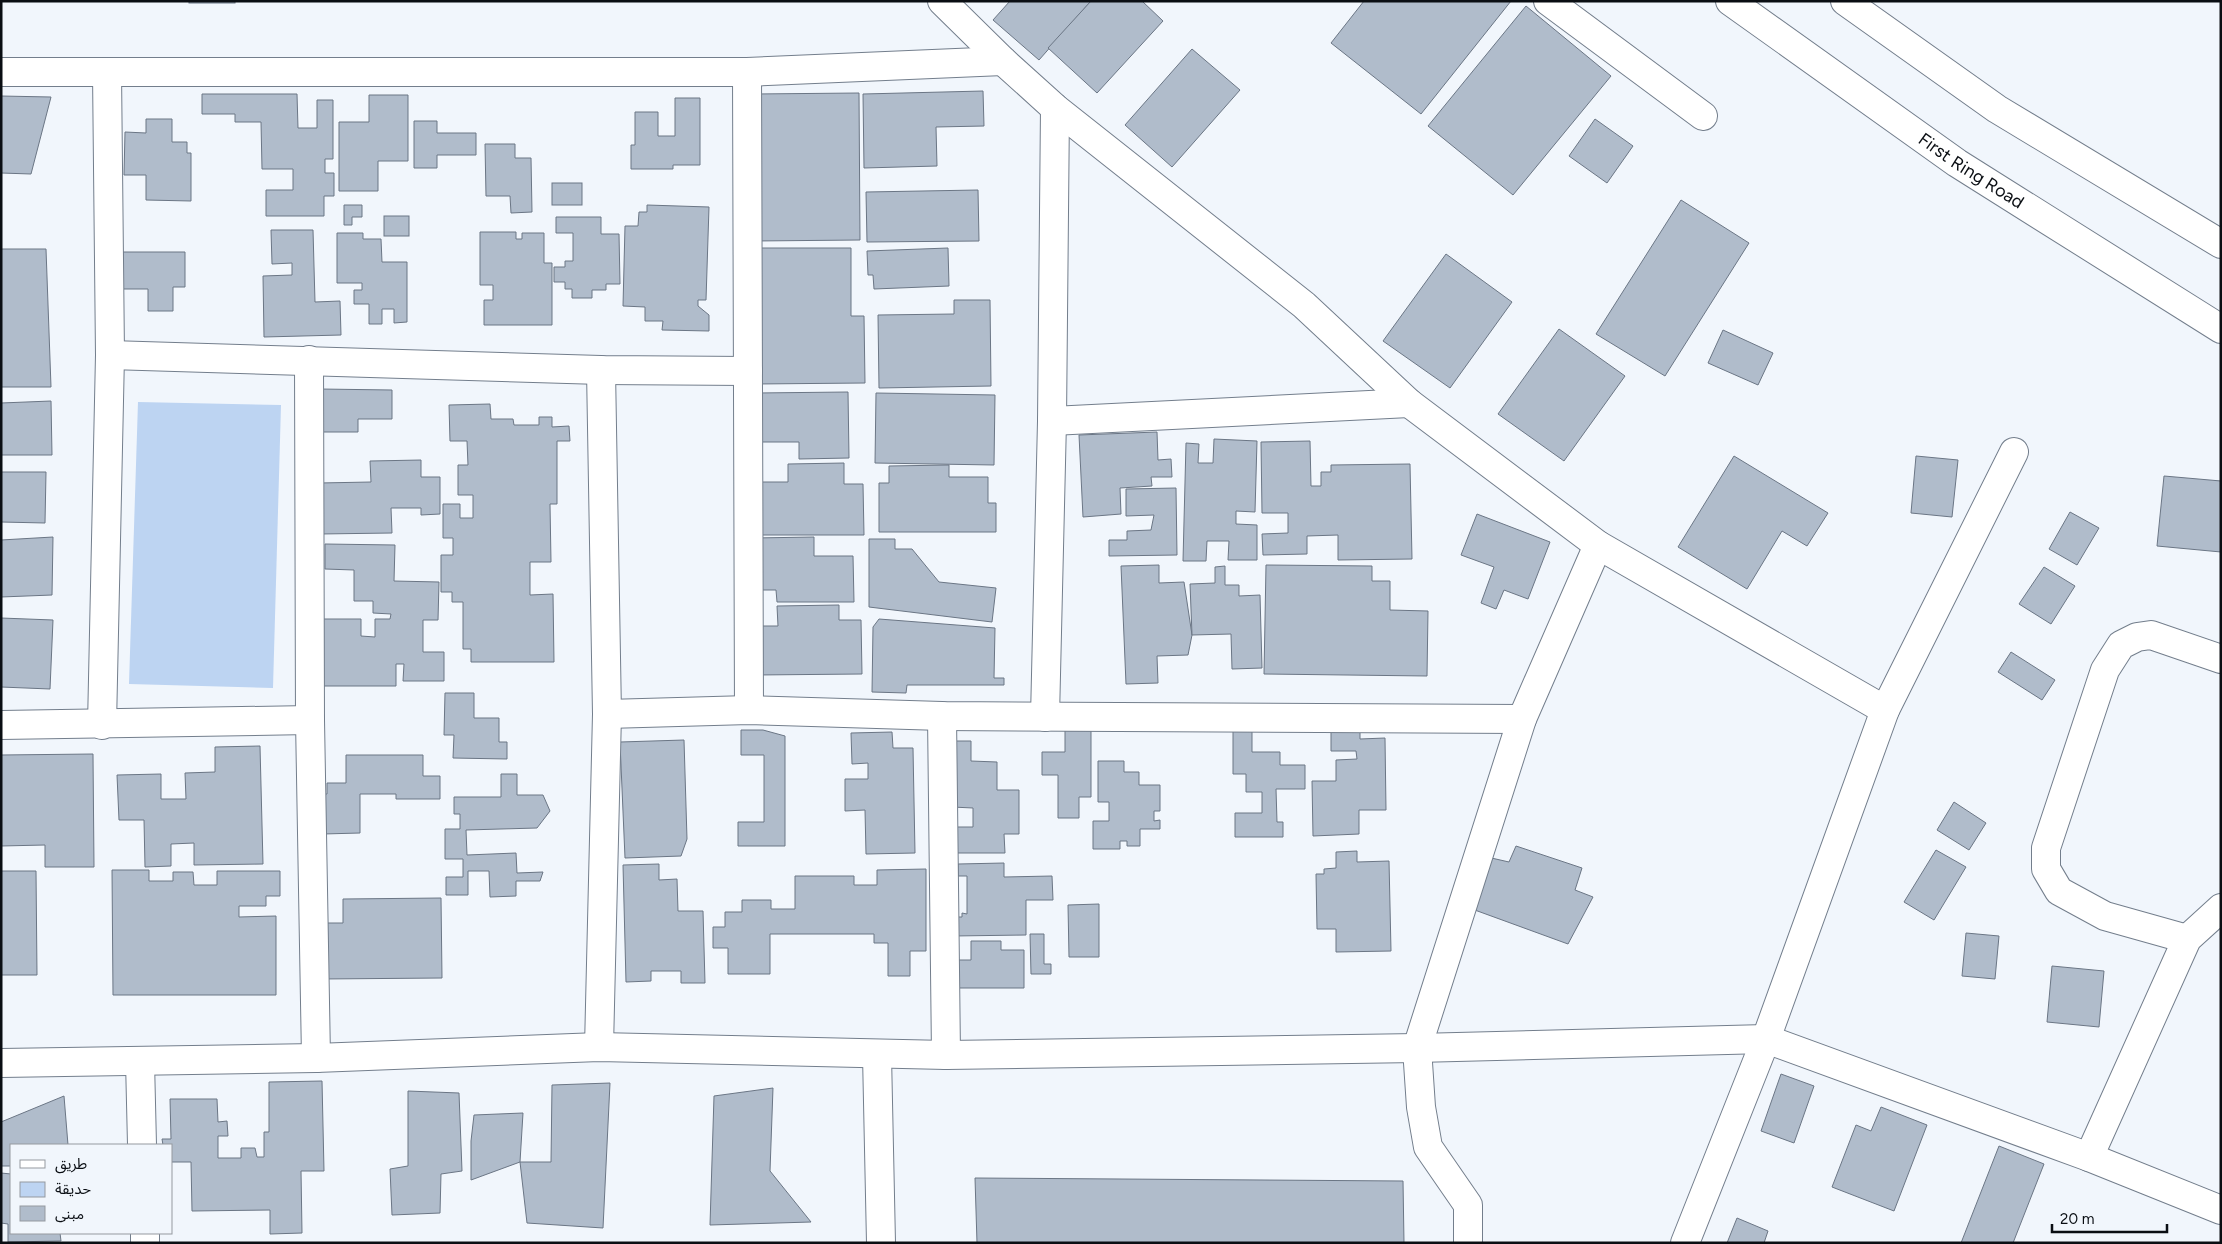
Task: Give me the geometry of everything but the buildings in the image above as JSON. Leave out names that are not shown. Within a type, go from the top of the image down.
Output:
[{"type":"street","points":[[1548,1],[1703,116]]},
{"type":"street","name":"First Ring Road","points":[[1730,1],[1957,163],[2221,329]]},
{"type":"street","points":[[1845,1],[1997,109],[2221,244]]},
{"type":"street","points":[[945,2],[1003,61],[1055,108],[1304,305],[1409,403],[1598,545],[1885,710]]},
{"type":"street","points":[[1,72],[747,72],[1003,61]]},
{"type":"street","points":[[102,725],[110,355],[107,72]]},
{"type":"street","points":[[747,72],[749,710]]},
{"type":"street","points":[[1045,717],[1052,421],[1055,108]]},
{"type":"street","points":[[110,355],[601,370],[748,371]]},
{"type":"street","points":[[310,360],[310,720],[316,1058]]},
{"type":"street","points":[[599,1047],[607,714],[601,370]]},
{"type":"street","points":[[1052,421],[1409,403]]},
{"type":"street","points":[[1685,1243],[1766,1039],[1885,710],[2014,452]]},
{"type":"street","points":[[1468,1243],[1468,1205],[1428,1147],[1421,1107],[1417,1048],[1522,719],[1598,545]]},
{"type":"street","points":[[2186,939],[2105,916],[2058,891],[2046,869],[2046,848],[2105,670],[2122,645],[2137,637],[2151,635],[2221,659]]},
{"type":"street","points":[[607,714],[749,710],[942,716],[1522,719]]},
{"type":"street","points":[[942,716],[946,1055]]},
{"type":"street","points":[[1,725],[102,725],[310,720]]},
{"type":"street","points":[[2090,1157],[2186,939],[2221,908]]},
{"type":"street","points":[[1,1063],[316,1058],[599,1047],[877,1055],[946,1055],[1417,1048],[1766,1039],[2090,1157],[2221,1210]]},
{"type":"street","points":[[877,1055],[881,1243]]},
{"type":"street","points":[[140,1061],[142,1144]]},
{"type":"green space","points":[[138,402],[281,405],[273,688],[129,684]]}]
